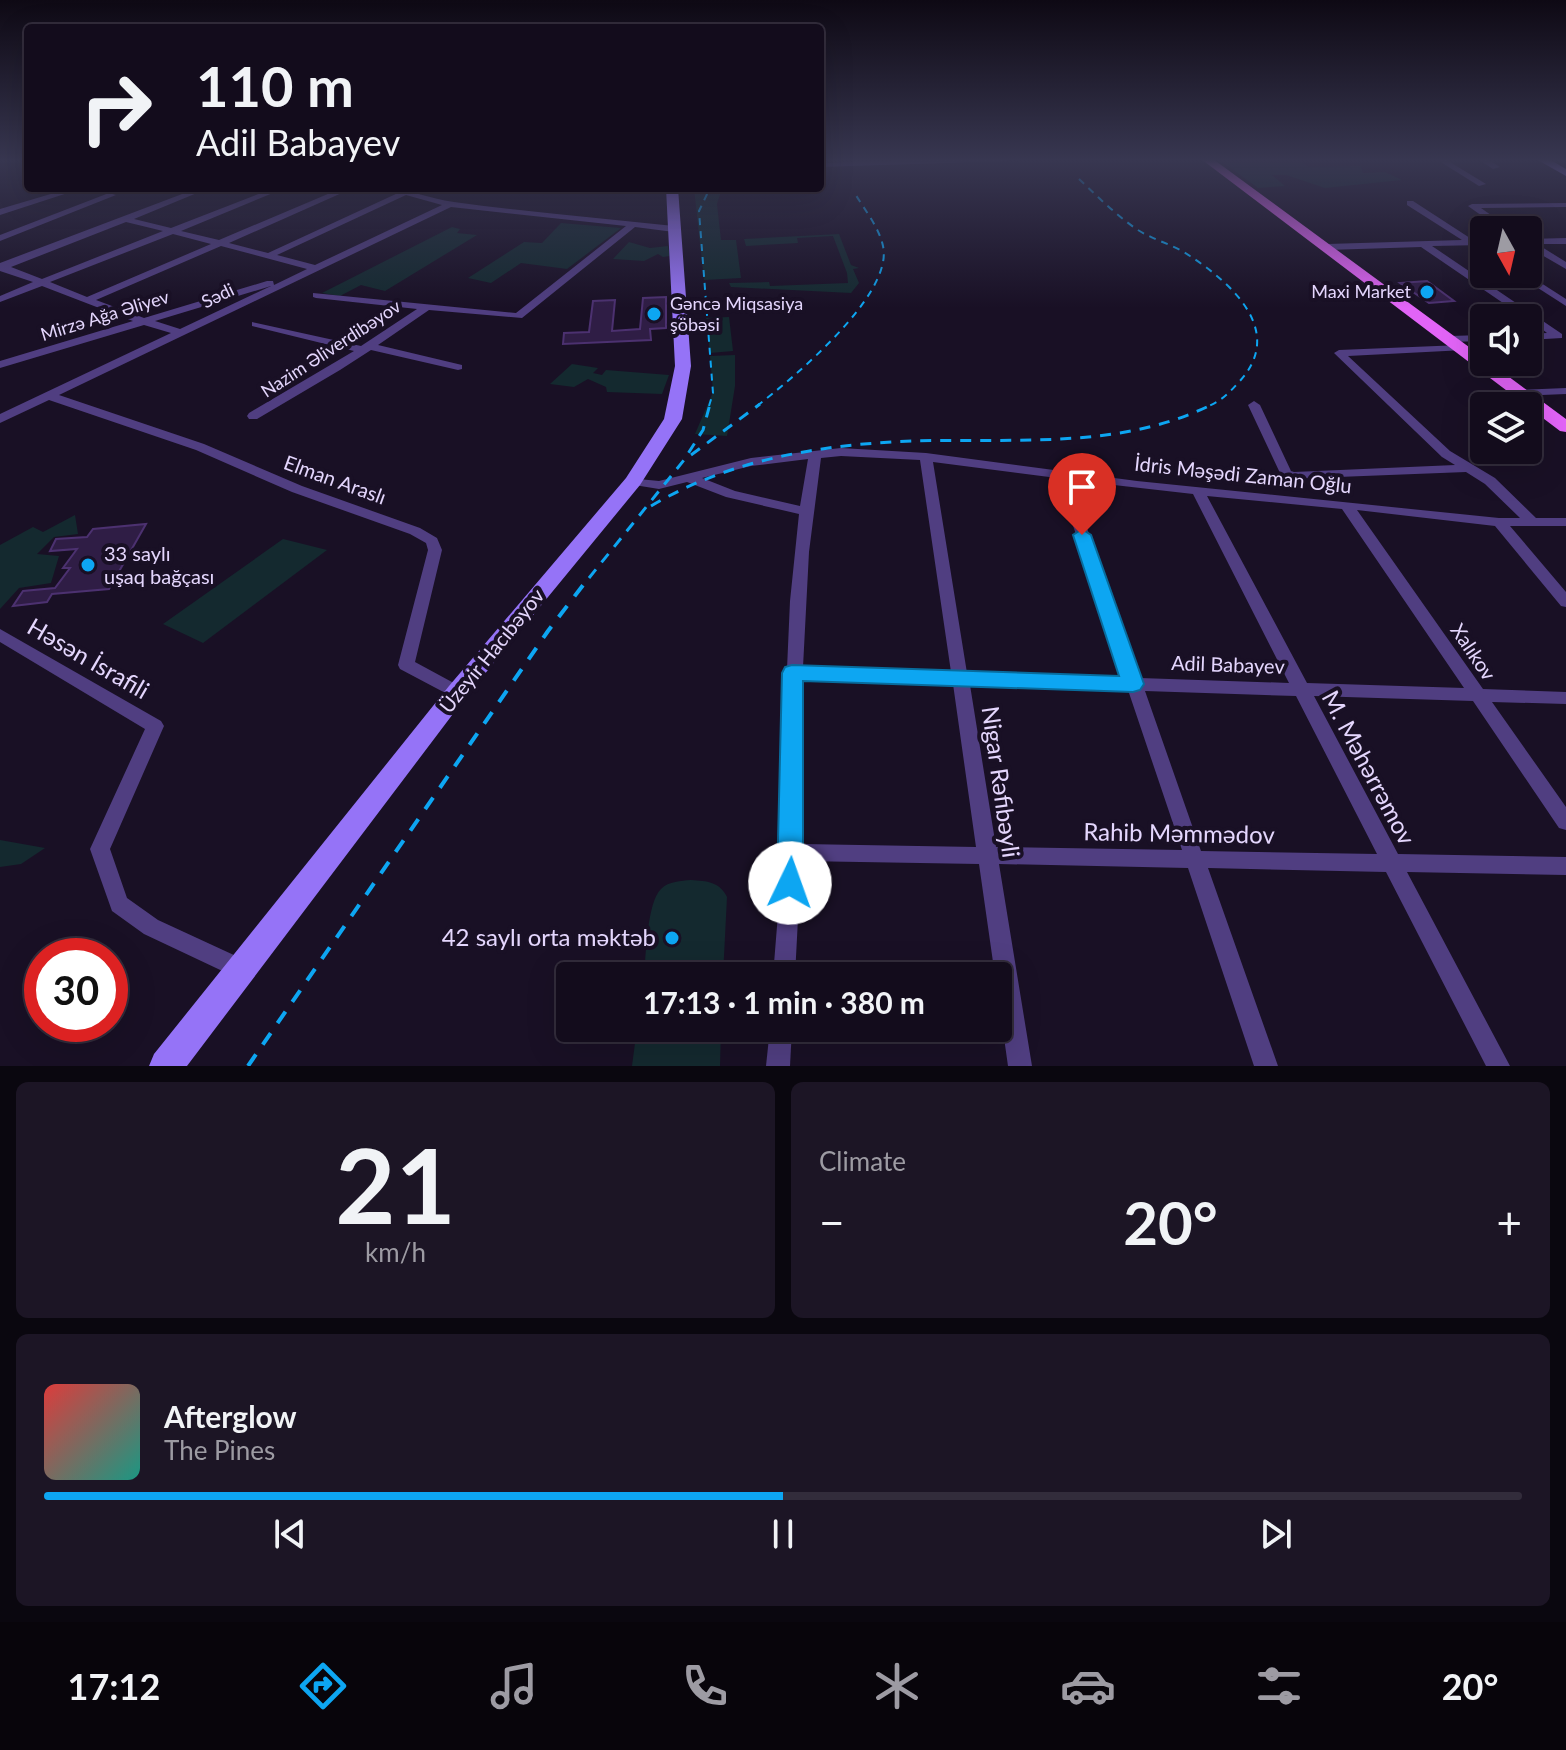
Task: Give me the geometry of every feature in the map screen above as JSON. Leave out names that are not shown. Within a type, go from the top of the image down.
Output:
[{"type":"main road","name":"Üzeyir Hacıbəyov","points":[[166,1066],[457,692],[633,481],[673,419],[683,366],[673,209]]},
{"type":"main road","points":[[1274,209],[1520,392]]},
{"type":"main road","points":[[1542,409],[1566,427]]},
{"type":"street","points":[[0,238],[76,209]]},
{"type":"street","points":[[1,267],[151,209]]},
{"type":"street","points":[[0,299],[230,209]]},
{"type":"street","points":[[88,300],[300,209]]},
{"type":"street","points":[[268,256],[371,209]]},
{"type":"street","name":"Sədi","points":[[0,419],[440,209]]},
{"type":"street","points":[[494,209],[674,229]]},
{"type":"street","points":[[1419,209],[1470,242]]},
{"type":"street","points":[[125,219],[314,270]]},
{"type":"street","name":"Nazim Əliverdibəyov","points":[[253,416],[427,307],[518,316],[634,224]]},
{"type":"street","points":[[1542,242],[1566,241]]},
{"type":"street","points":[[1327,247],[1470,243]]},
{"type":"street","points":[[1423,244],[1562,336]]},
{"type":"street","points":[[1542,251],[1566,266]]},
{"type":"street","points":[[1,267],[182,333]]},
{"type":"street","name":"Mirzə Ağa Əliyev","points":[[0,365],[314,270]]},
{"type":"street","points":[[1542,288],[1566,303]]},
{"type":"street","points":[[316,295],[427,307]]},
{"type":"street","points":[[256,324],[458,367]]},
{"type":"street","points":[[1542,337],[1562,336]]},
{"type":"street","points":[[1470,340],[1339,353],[1446,454],[1490,481],[1533,523]]},
{"type":"street","points":[[1542,392],[1566,391]]},
{"type":"street","name":"Elman Araslı","points":[[49,396],[200,447],[297,489],[415,531],[432,541],[435,550],[406,665],[457,692]]},
{"type":"street","points":[[1254,405],[1286,473],[1292,476],[1469,468]]},
{"type":"street","name":"İdris Məşədi Zaman Oğlu","points":[[633,481],[659,485],[751,462],[841,452],[926,457],[1198,491],[1499,522],[1566,522]]},
{"type":"street","points":[[785,962],[792,852],[792,673],[804,511],[815,454]]},
{"type":"street","name":"Nigar Rəfibəyli","points":[[926,457],[1020,1066]]},
{"type":"street","points":[[1062,475],[1266,1066]]},
{"type":"street","points":[[689,477],[731,494],[804,511]]},
{"type":"street","name":"M. Məhərrəmov","points":[[1198,491],[1498,1066]]},
{"type":"street","name":"Xalıkov","points":[[1346,505],[1566,822]]},
{"type":"street","points":[[1499,522],[1566,602]]},
{"type":"street","name":"Həsən İsrafili","points":[[0,635],[155,726],[100,849],[119,904],[151,927],[241,969]]},
{"type":"street","name":"Adil Babayev","points":[[792,673],[1566,698]]},
{"type":"street","name":"Rahib Məmmədov","points":[[792,852],[1566,866]]},
{"type":"street","points":[[778,1066],[780,1042]]},
{"type":"shaded area","points":[[696,209],[718,209],[721,240],[736,240],[741,278],[704,280]]},
{"type":"shaded area","points":[[561,223],[621,228],[567,269],[521,263],[491,283],[468,278],[524,242],[542,243]]},
{"type":"shaded area","points":[[452,227],[460,229],[457,233],[477,235],[385,291],[361,285],[340,296],[322,293]]},
{"type":"shaded area","points":[[839,234],[851,265],[859,268],[853,269],[859,283],[851,293],[731,287],[729,283],[769,282],[770,286],[848,283],[833,236],[797,238],[798,243],[746,246],[744,239]]},
{"type":"shaded area","points":[[629,242],[650,248],[668,246],[670,256],[658,254],[644,261],[613,259]]},
{"type":"shaded area","points":[[729,317],[733,351],[710,353],[706,318]]},
{"type":"shaded area","points":[[735,355],[735,386],[727,436],[695,434],[713,392],[710,356]]},
{"type":"shaded area","points":[[572,364],[598,368],[593,373],[602,375],[606,370],[669,375],[662,394],[607,392],[606,387],[588,379],[574,387],[550,384]]},
{"type":"shaded area","points":[[75,515],[78,534],[54,537],[37,554],[59,556],[51,583],[19,588],[0,609],[0,545],[33,527],[43,532]]},
{"type":"shaded area","points":[[283,539],[327,550],[203,643],[163,624]]},
{"type":"shaded area","points":[[0,840],[45,848],[21,864],[0,867]]},
{"type":"shaded area","points":[[675,882],[708,882],[724,892],[727,897],[724,962],[645,962],[648,930],[656,896],[661,889]]},
{"type":"shaded area","points":[[635,1042],[721,1042],[720,1066],[632,1066]]},
{"type":"building","name":"Maxi Market","points":[[1427,281],[1454,301],[1429,303],[1400,283]]},
{"type":"building","name":"Gəncə Miqsasiya şöbəsi","points":[[666,297],[666,328],[650,329],[651,340],[563,344],[564,333],[589,332],[593,301],[615,300],[612,331],[640,329],[643,298]]},
{"type":"building","name":"33 saylı uşaq bağçası","points":[[146,524],[109,589],[52,594],[47,602],[13,606],[23,591],[55,588],[70,568],[63,568],[77,549],[50,551],[56,539],[87,537],[93,529]]},
{"type":"railway","points":[[700,209],[713,393],[709,406]]},
{"type":"railway","points":[[757,406],[837,334],[873,288],[882,266],[883,246],[865,209]]},
{"type":"railway","points":[[1111,209],[1148,236],[1183,252],[1207,268],[1237,296],[1248,312],[1256,328],[1257,346],[1252,364],[1232,390],[1212,405]]},
{"type":"railway","points":[[589,578],[684,460],[703,430],[710,404]]},
{"type":"railway","points":[[691,455],[760,404]]},
{"type":"railway","points":[[651,506],[713,476],[812,450],[914,441],[1067,439],[1105,435],[1178,419],[1212,405]]},
{"type":"railway","points":[[248,1066],[548,631],[590,576]]},
{"type":"place","name":"Maxi Market","points":[[1427,292]]},
{"type":"place","name":"Gəncə Miqsasiya şöbəsi","points":[[654,314]]},
{"type":"place","name":"33 saylı uşaq bağçası","points":[[88,565]]},
{"type":"place","name":"42 saylı orta məktəb","points":[[672,938]]},
{"type":"route","points":[[790,883],[792,673],[1133,684],[1082,535]]}]
